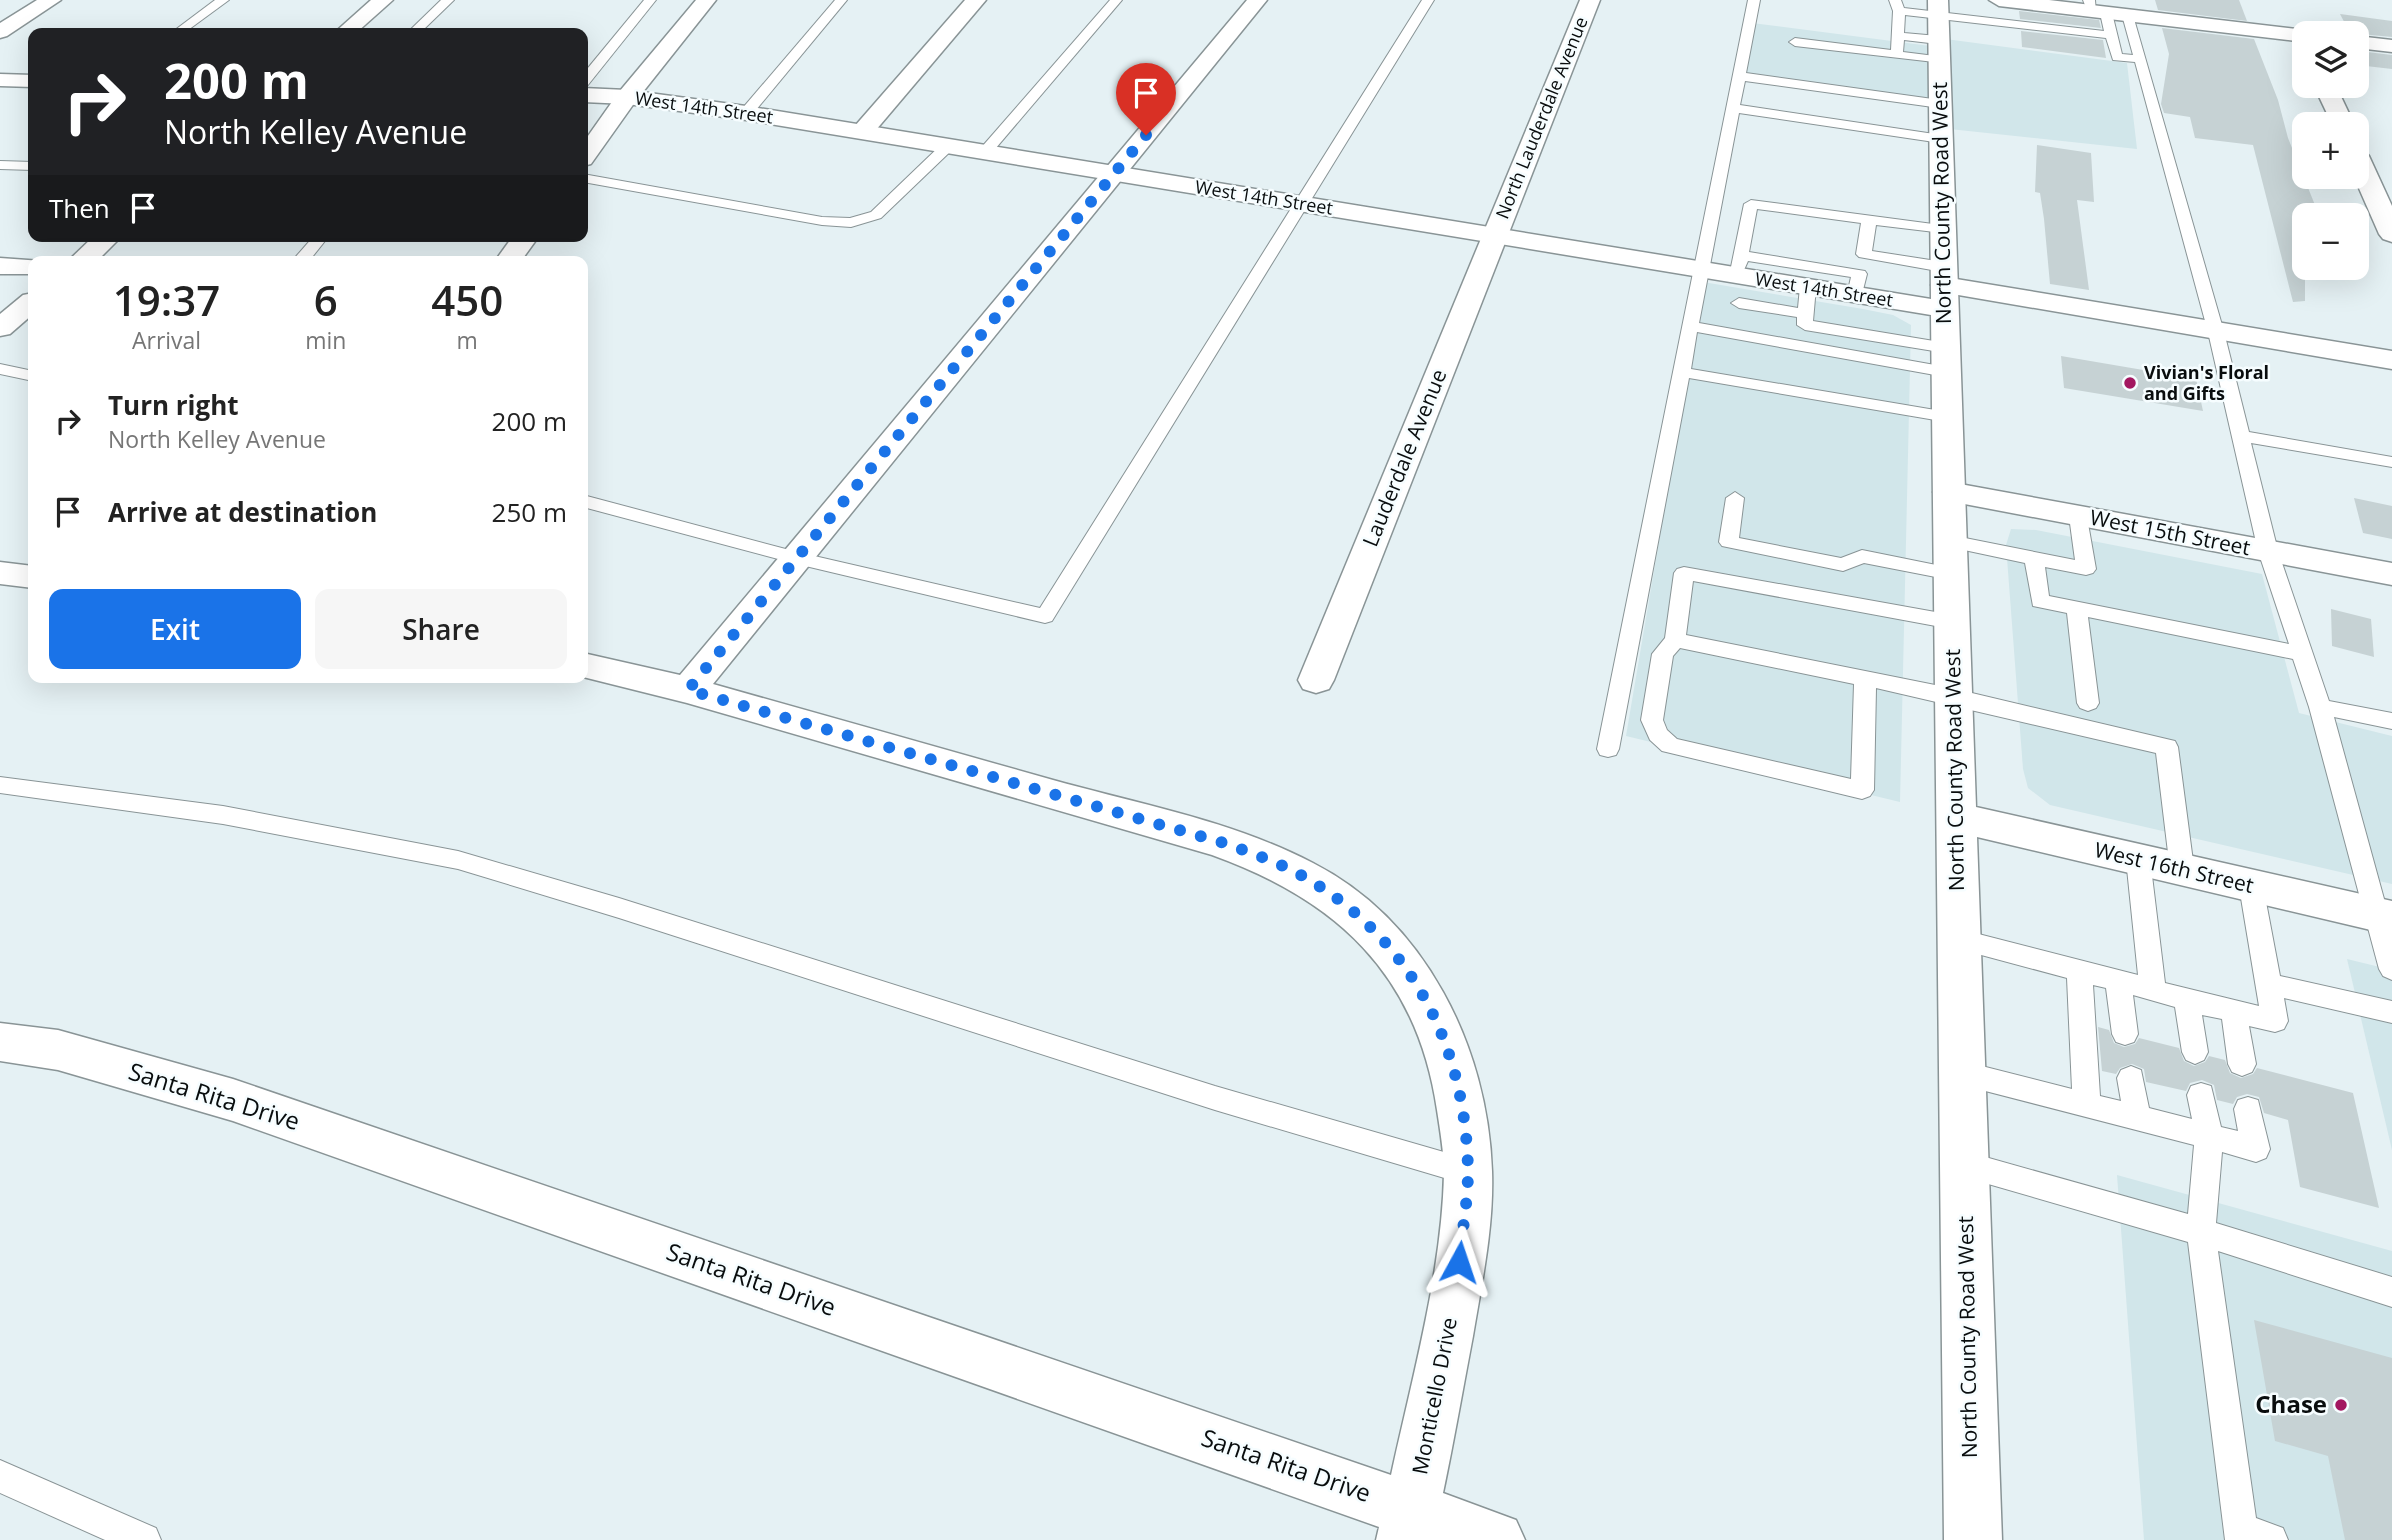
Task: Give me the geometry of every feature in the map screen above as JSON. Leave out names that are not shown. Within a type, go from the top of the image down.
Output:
[{"type":"street","points":[[0,33],[51,0]]},
{"type":"street","points":[[350,28],[383,0]]},
{"type":"street","points":[[588,152],[627,97],[706,0]]},
{"type":"street","points":[[862,132],[976,0]]},
{"type":"street","points":[[688,690],[1257,0]]},
{"type":"street","name":"North Lauderdale Avenue","points":[[1494,236],[1590,0]]},
{"type":"street","points":[[1998,0],[2096,8],[2129,15],[2292,35]]},
{"type":"street","name":"North County Road West","points":[[1938,29],[1973,1540]]},
{"type":"street","points":[[2369,43],[2392,46]]},
{"type":"street","points":[[0,80],[28,81]]},
{"type":"street","name":"West 14th Street","points":[[588,95],[627,97],[746,113],[1702,270],[1740,260],[1808,287],[1857,284],[1944,287],[2392,360]]},
{"type":"street","points":[[2369,183],[2392,234]]},
{"type":"street","name":"Lauderdale Avenue","points":[[1316,680],[1494,236]]},
{"type":"street","points":[[87,256],[102,242]]},
{"type":"street","points":[[0,265],[28,266]]},
{"type":"street","points":[[0,328],[28,304]]},
{"type":"street","name":"West 15th Street","points":[[1949,492],[2392,574]]},
{"type":"street","points":[[0,573],[28,576]]},
{"type":"street","name":"Monticello Drive","points":[[588,666],[688,690],[1221,842],[1271,860],[1318,885],[1361,917],[1398,956],[1428,1001],[1450,1051],[1458,1083],[1468,1172],[1457,1284],[1409,1525]]},
{"type":"street","name":"West 16th Street","points":[[1956,817],[2383,916]]},
{"type":"street","name":"Santa Rita Drive","points":[[0,1042],[58,1050],[233,1100],[1409,1525],[1496,1540]]},
{"type":"lane","points":[[184,28],[223,0]]},
{"type":"lane","points":[[418,28],[448,0]]},
{"type":"lane","points":[[588,76],[650,0]]},
{"type":"lane","points":[[746,113],[841,0]]},
{"type":"lane","points":[[985,152],[1116,0]]},
{"type":"lane","points":[[588,502],[797,558],[1045,616],[1427,0]]},
{"type":"lane","points":[[1608,748],[1754,0]]},
{"type":"lane","points":[[1897,6],[1938,29]]},
{"type":"lane","points":[[1897,6],[1897,55]]},
{"type":"lane","points":[[2096,8],[2111,35],[2117,57],[2141,59]]},
{"type":"lane","points":[[2129,15],[2216,332],[2268,551],[2320,706],[2383,916],[2392,969]]},
{"type":"lane","points":[[1898,36],[1938,29],[2015,24],[2111,35]]},
{"type":"lane","points":[[1795,42],[1897,55],[1938,29]]},
{"type":"lane","points":[[1739,76],[1860,110],[1940,121]]},
{"type":"lane","points":[[1733,108],[1860,110],[1940,121]]},
{"type":"lane","points":[[588,179],[822,221],[850,223],[876,215],[948,146]]},
{"type":"lane","points":[[0,165],[28,166]]},
{"type":"lane","points":[[1869,220],[1857,284],[1833,270],[1740,260],[1751,204],[1943,229]]},
{"type":"lane","points":[[304,256],[317,242]]},
{"type":"lane","points":[[1864,254],[1944,287]]},
{"type":"lane","points":[[1808,287],[1805,325],[1946,360]]},
{"type":"lane","points":[[1739,303],[1806,314]]},
{"type":"lane","points":[[1690,326],[1946,360]]},
{"type":"lane","points":[[0,369],[28,375]]},
{"type":"lane","points":[[1681,373],[1947,417]]},
{"type":"lane","points":[[2241,436],[2392,461]]},
{"type":"lane","points":[[1735,498],[1730,542],[1843,565],[1862,556],[2034,558],[2087,569],[2079,516]]},
{"type":"lane","points":[[2034,558],[2040,601],[2303,654]]},
{"type":"lane","points":[[1865,679],[1862,790],[1670,745],[1658,734],[1652,720],[1663,654],[1675,640],[1684,573],[1952,622]]},
{"type":"lane","points":[[2077,608],[2088,704]]},
{"type":"lane","points":[[1675,640],[1955,698],[2167,747],[2182,870]]},
{"type":"lane","points":[[2320,706],[2392,721]]},
{"type":"lane","points":[[0,785],[223,815],[458,860],[619,908],[1215,1098],[1468,1172]]},
{"type":"lane","points":[[2138,859],[2153,990]]},
{"type":"lane","points":[[1959,939],[2275,1021],[2251,886]]},
{"type":"lane","points":[[2079,970],[2087,1104]]},
{"type":"lane","points":[[2118,980],[2125,1034]]},
{"type":"lane","points":[[2269,984],[2392,1012]]},
{"type":"lane","points":[[2188,1000],[2195,1052]]},
{"type":"lane","points":[[2234,1011],[2242,1064]]},
{"type":"lane","points":[[1962,1073],[2256,1149],[2248,1109]]},
{"type":"lane","points":[[2131,1078],[2137,1117]]},
{"type":"lane","points":[[2201,1095],[2209,1136],[2200,1232],[2251,1536]]},
{"type":"lane","points":[[1964,1164],[2200,1232],[2392,1292]]},
{"type":"lane","points":[[0,1476],[144,1540]]},
{"type":"shaded area","points":[[1752,23],[1938,47],[1938,38],[2127,63],[2137,149],[1940,128],[1940,102],[1742,76]]},
{"type":"shaded area","points":[[1703,282],[1893,315],[1911,325],[1900,802],[1626,736]]},
{"type":"shaded area","points":[[2011,529],[2036,530],[2262,574],[2299,713],[2392,736],[2392,884],[2050,805],[2028,788],[2023,769],[2006,545]]},
{"type":"shaded area","points":[[2347,959],[2392,970],[2392,1150]]},
{"type":"shaded area","points":[[2117,1175],[2392,1251],[2392,1540],[2144,1540]]},
{"type":"building","points":[[2155,0],[2239,0],[2247,21],[2158,10]]},
{"type":"building","points":[[2019,11],[2099,20],[2101,28],[2020,19]]},
{"type":"building","points":[[2340,14],[2392,21],[2392,37],[2369,35],[2369,21],[2344,21]]},
{"type":"building","points":[[2162,28],[2254,39],[2278,100],[2292,148],[2292,189],[2309,189],[2314,203],[2292,203],[2292,280],[2305,280],[2305,301],[2293,302],[2253,145],[2195,138],[2190,117],[2164,113],[2161,104],[2169,54]]},
{"type":"building","points":[[2021,31],[2103,40],[2106,58],[2022,47]]},
{"type":"building","points":[[2369,52],[2392,55],[2392,69],[2369,66]]},
{"type":"building","points":[[2037,145],[2091,153],[2094,202],[2077,200],[2089,290],[2050,284],[2040,193],[2035,192]]},
{"type":"building","name":"Vivian's Floral and Gifts","points":[[2061,356],[2196,379],[2203,411],[2064,388]]},
{"type":"building","points":[[2354,498],[2392,506],[2392,539],[2363,533]]},
{"type":"building","points":[[2331,609],[2371,619],[2374,657],[2332,646]]},
{"type":"building","points":[[2098,1027],[2109,1030],[2114,1043],[2124,1047],[2135,1044],[2139,1038],[2179,1048],[2184,1061],[2194,1066],[2205,1062],[2209,1056],[2225,1060],[2230,1073],[2241,1078],[2253,1074],[2257,1068],[2353,1093],[2379,1208],[2300,1187],[2288,1120],[2264,1113],[2259,1097],[2247,1094],[2237,1097],[2233,1104],[2217,1100],[2214,1085],[2202,1080],[2190,1083],[2186,1091],[2146,1082],[2144,1069],[2132,1064],[2120,1068],[2116,1074],[2102,1071]]},
{"type":"building","points":[[2254,1320],[2392,1358],[2392,1540],[2345,1540],[2328,1456],[2275,1441]]},
{"type":"place","name":"Vivian's Floral and Gifts","points":[[2130,383]]},
{"type":"place","name":"Chase","points":[[2341,1405]]},
{"type":"route","points":[[1146,135],[688,690],[1221,842],[1271,860],[1318,885],[1361,917],[1398,956],[1428,1001],[1450,1051],[1458,1083],[1468,1172],[1459,1262]]}]
